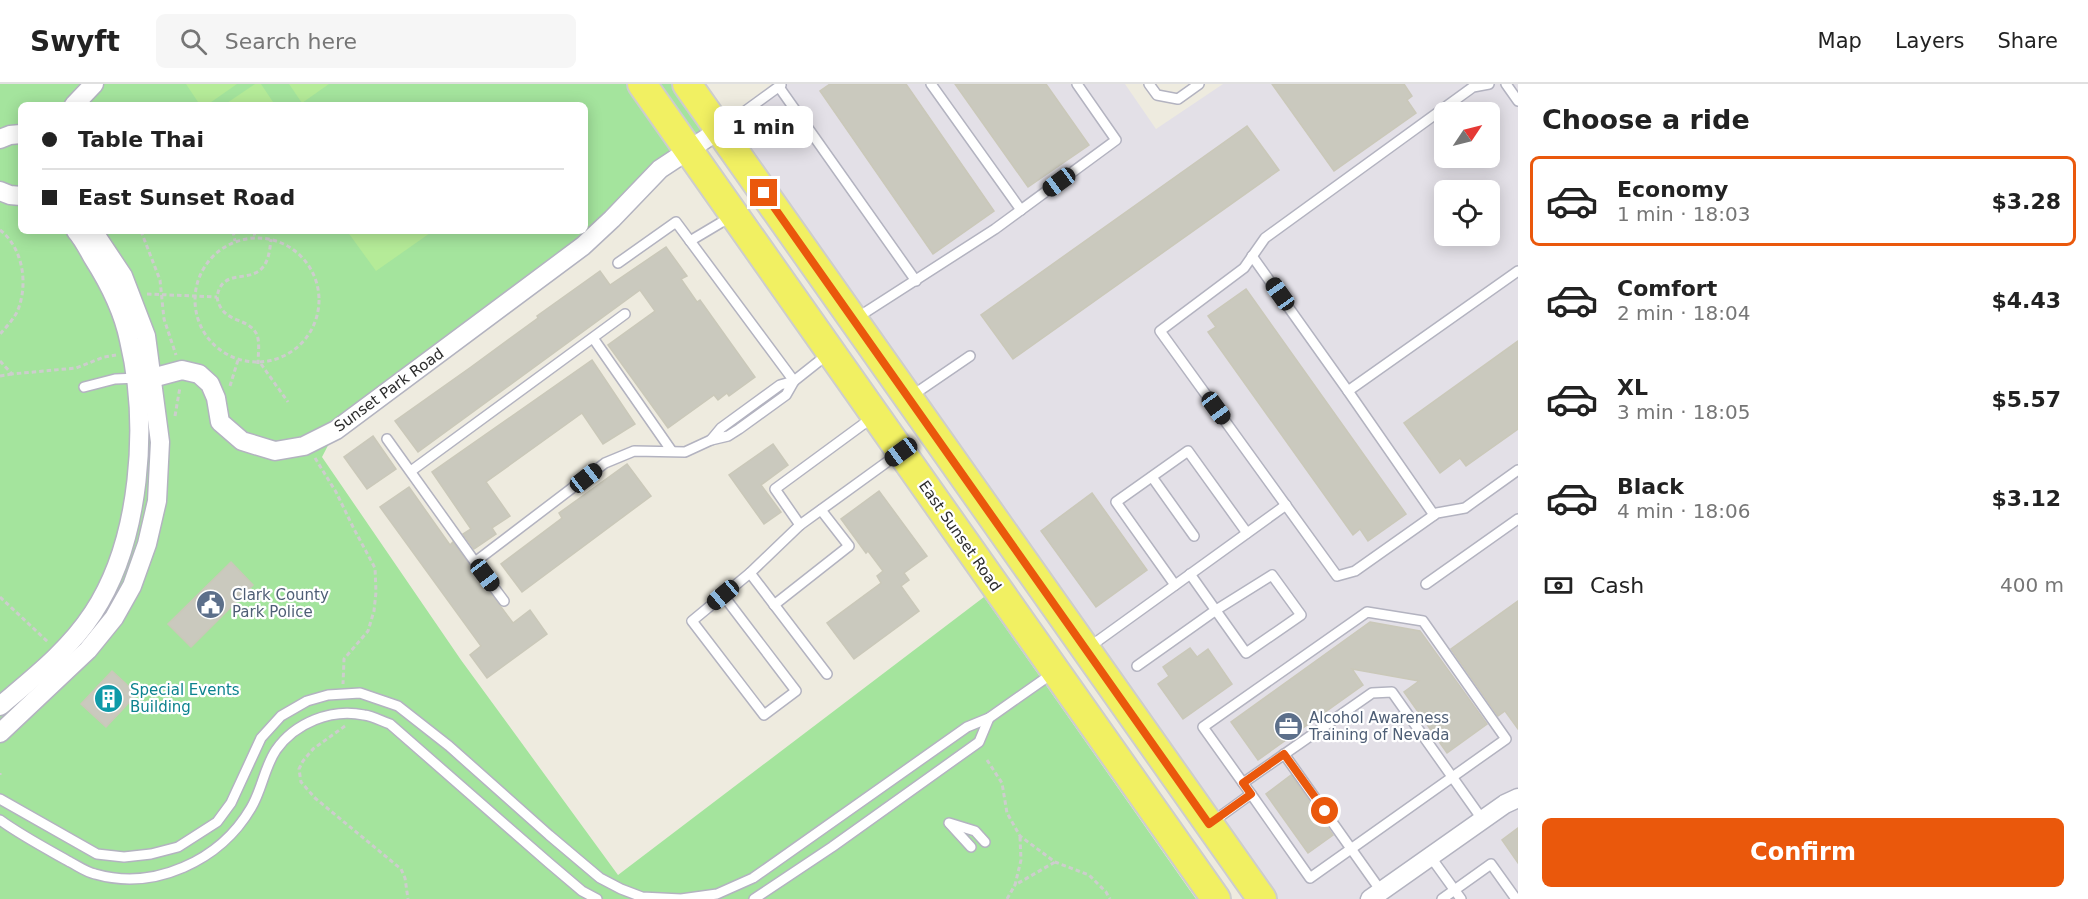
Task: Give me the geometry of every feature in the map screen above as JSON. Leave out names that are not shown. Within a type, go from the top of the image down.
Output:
[{"type":"main road","name":"East Sunset Road","points":[[642,84],[1216,899]]},
{"type":"main road","points":[[687,84],[1262,899]]},
{"type":"main road","points":[[1055,672],[1086,650]]},
{"type":"street","points":[[77,102],[94,84]]},
{"type":"street","name":"Sunset Park Road","points":[[144,378],[182,370],[199,375],[210,384],[216,398],[220,422],[242,441],[275,451],[307,445],[336,430],[583,246],[660,169],[719,130]]},
{"type":"street","points":[[0,139],[18,134]]},
{"type":"street","points":[[0,191],[18,196]]},
{"type":"street","points":[[0,733],[88,650],[114,618],[132,586],[147,544],[157,501],[160,442],[144,378],[109,283],[78,234]]},
{"type":"street","points":[[0,706],[52,663],[93,613],[112,575],[134,501],[140,444],[146,336],[123,276],[95,234]]},
{"type":"street","points":[[1376,895],[1482,819],[1518,798]]},
{"type":"lane","points":[[931,84],[1021,210]]},
{"type":"lane","points":[[853,320],[916,281],[1021,210],[1116,140],[1077,84]]},
{"type":"lane","points":[[1149,84],[1157,95],[1178,99],[1199,84]]},
{"type":"lane","points":[[1489,84],[1473,87],[1274,231],[1265,238],[1244,268],[1160,331],[1337,576],[1355,571],[1434,515],[1465,508],[1518,470]]},
{"type":"lane","points":[[1506,84],[1518,101]]},
{"type":"lane","points":[[719,130],[781,86],[916,281]]},
{"type":"lane","points":[[690,241],[733,215]]},
{"type":"lane","points":[[618,263],[676,222],[794,381]]},
{"type":"lane","points":[[1252,256],[1434,515]]},
{"type":"lane","points":[[1348,391],[1518,271]]},
{"type":"lane","points":[[411,471],[625,314]]},
{"type":"lane","points":[[593,338],[671,450]]},
{"type":"lane","points":[[711,440],[721,428],[780,385],[794,381],[830,353]]},
{"type":"lane","points":[[908,398],[970,356]]},
{"type":"lane","points":[[84,387],[115,379],[144,378]]},
{"type":"lane","points":[[475,562],[604,463],[634,451],[685,452],[711,440],[728,436],[786,395],[794,381]]},
{"type":"lane","points":[[764,397],[770,406]]},
{"type":"lane","points":[[744,412],[750,421]]},
{"type":"lane","points":[[800,525],[775,489],[875,416]]},
{"type":"lane","points":[[387,439],[504,601]]},
{"type":"lane","points":[[1175,585],[1116,502],[1188,451],[1247,533]]},
{"type":"lane","points":[[723,595],[796,691],[764,715],[692,621],[723,595],[750,573],[800,525],[901,452]]},
{"type":"lane","points":[[1152,477],[1194,536]]},
{"type":"lane","points":[[1086,650],[1286,505]]},
{"type":"lane","points":[[774,605],[849,546],[821,510]]},
{"type":"lane","points":[[1426,584],[1518,519]]},
{"type":"lane","points":[[750,573],[827,675]]},
{"type":"lane","points":[[1137,666],[1216,610],[1272,575],[1301,615],[1246,654],[1216,610],[1190,574]]},
{"type":"lane","points":[[1367,612],[1423,621],[1506,739],[1310,879],[1243,783],[1203,727],[1367,612]]},
{"type":"lane","points":[[0,799],[97,854],[124,857],[151,854],[178,847],[217,822],[231,803],[261,738],[281,716],[307,701],[328,695],[360,693],[398,706],[450,746],[600,878],[642,897],[681,898],[717,894],[753,878],[968,727],[989,718],[1055,672]]},
{"type":"lane","points":[[1243,783],[1372,693],[1392,692],[1482,819]]},
{"type":"lane","points":[[0,820],[93,874],[122,879],[177,871],[210,853],[235,829],[252,808],[276,750],[291,733],[312,720],[336,714],[364,714],[390,724],[582,891],[597,899]]},
{"type":"lane","points":[[754,899],[832,848],[979,742],[989,718]]},
{"type":"lane","points":[[1284,754],[1352,849],[1376,895]]},
{"type":"lane","points":[[1209,824],[1251,794]]},
{"type":"lane","points":[[971,847],[949,823],[975,831],[985,842]]},
{"type":"lane","points":[[1430,856],[1461,899]]},
{"type":"lane","points":[[1442,899],[1491,864],[1516,899]]},
{"type":"path","points":[[0,230],[8,236],[17,250],[22,270],[23,291],[19,309],[0,334]]},
{"type":"path","points":[[142,234],[156,267],[164,319],[178,359]]},
{"type":"path","points":[[234,234],[235,242]]},
{"type":"path","points":[[254,234],[255,238]]},
{"type":"path","points":[[255,238],[271,239],[288,245],[304,258],[314,275],[320,294],[318,314],[312,334],[297,350],[278,360],[259,364],[238,360],[218,350],[204,334],[196,314],[195,295],[201,272],[213,256],[229,244],[255,238]]},
{"type":"path","points":[[271,239],[267,260],[262,268],[249,275],[232,277],[222,284],[217,297],[228,317],[248,325],[255,332],[259,364],[288,402]]},
{"type":"path","points":[[142,294],[217,297]]},
{"type":"path","points":[[0,376],[76,368],[104,357],[116,355]]},
{"type":"path","points":[[230,386],[238,360]]},
{"type":"path","points":[[0,361],[12,374]]},
{"type":"path","points":[[0,597],[50,643]]},
{"type":"path","points":[[987,760],[1002,783],[1007,813],[1020,836],[1055,862],[1089,875],[1110,899]]},
{"type":"path","points":[[1007,899],[1022,860],[1020,836]]},
{"type":"path","points":[[1014,885],[1055,862]]},
{"type":"shaded area","points":[[787,84],[1125,84],[1156,129],[1223,84],[1518,84],[1518,899],[1262,899],[719,130]]},
{"type":"green space","points":[[0,84],[687,84],[719,130],[612,219],[336,430],[322,457],[461,660],[618,875],[984,597],[1196,899],[0,899]]},
{"type":"green space","points":[[186,84],[237,84],[211,102],[198,102]]},
{"type":"green space","points":[[255,84],[261,84],[273,102],[228,102]]},
{"type":"green space","points":[[289,84],[329,84],[303,102]]},
{"type":"green space","points":[[349,234],[429,234],[376,271]]},
{"type":"building","points":[[830,84],[906,84],[994,211],[933,254],[820,91]]},
{"type":"building","points":[[955,84],[1046,84],[1089,145],[1028,187]]},
{"type":"building","points":[[1272,84],[1404,84],[1412,96],[1407,100],[1416,113],[1334,171]]},
{"type":"building","points":[[1247,126],[1279,170],[1013,359],[981,315]]},
{"type":"building","points":[[666,247],[687,276],[681,279],[697,302],[700,300],[755,377],[729,396],[727,393],[718,400],[714,395],[668,428],[608,345],[655,311],[640,290],[418,452],[395,421],[600,271],[610,285]]},
{"type":"building","points":[[1246,289],[1406,514],[1368,541],[1360,529],[1353,535],[1208,332],[1216,327],[1208,316]]},
{"type":"building","points":[[1518,341],[1518,429],[1466,466],[1460,458],[1440,473],[1404,423]]},
{"type":"building","points":[[592,360],[635,424],[603,444],[582,413],[486,482],[510,516],[492,528],[496,534],[474,549],[463,534],[471,529],[432,472]]},
{"type":"building","points":[[373,436],[396,469],[367,489],[344,457]]},
{"type":"building","points":[[773,444],[788,465],[761,485],[781,512],[764,524],[729,475]]},
{"type":"building","points":[[627,464],[651,496],[522,592],[501,564],[562,518],[559,513]]},
{"type":"building","points":[[409,487],[450,545],[453,542],[513,623],[530,610],[547,634],[487,678],[470,655],[481,646],[380,507]]},
{"type":"building","points":[[879,491],[927,556],[904,573],[909,580],[901,586],[919,611],[854,659],[827,623],[881,583],[877,576],[883,571],[868,551],[866,553],[841,519]]},
{"type":"building","points":[[1092,493],[1147,570],[1096,607],[1041,531]]},
{"type":"building","name":"Clark County Park Police","points":[[231,562],[253,585],[191,647],[168,624]]},
{"type":"building","points":[[1518,601],[1518,729],[1505,711],[1498,716],[1451,649]]},
{"type":"building","points":[[1370,622],[1420,631],[1487,724],[1447,753],[1404,692],[1419,681],[1352,669],[1363,685],[1258,760],[1231,722]]},
{"type":"building","points":[[1190,648],[1197,657],[1208,649],[1232,684],[1183,719],[1158,684],[1169,676],[1163,667]]},
{"type":"building","name":"Special Events Building","points":[[112,671],[137,694],[106,727],[81,704]]},
{"type":"building","points":[[1291,775],[1333,835],[1308,853],[1266,794]]},
{"type":"building","points":[[1518,828],[1518,863],[1502,840]]},
{"type":"place","name":"Clark County Park Police","points":[[211,604]]},
{"type":"place","name":"Special Events Building","points":[[109,699]]},
{"type":"place","name":"Alcohol Awareness Training of Nevada","points":[[1288,727]]},
{"type":"route","points":[[764,193],[1209,824],[1251,794],[1243,783],[1284,754],[1325,811]]}]
